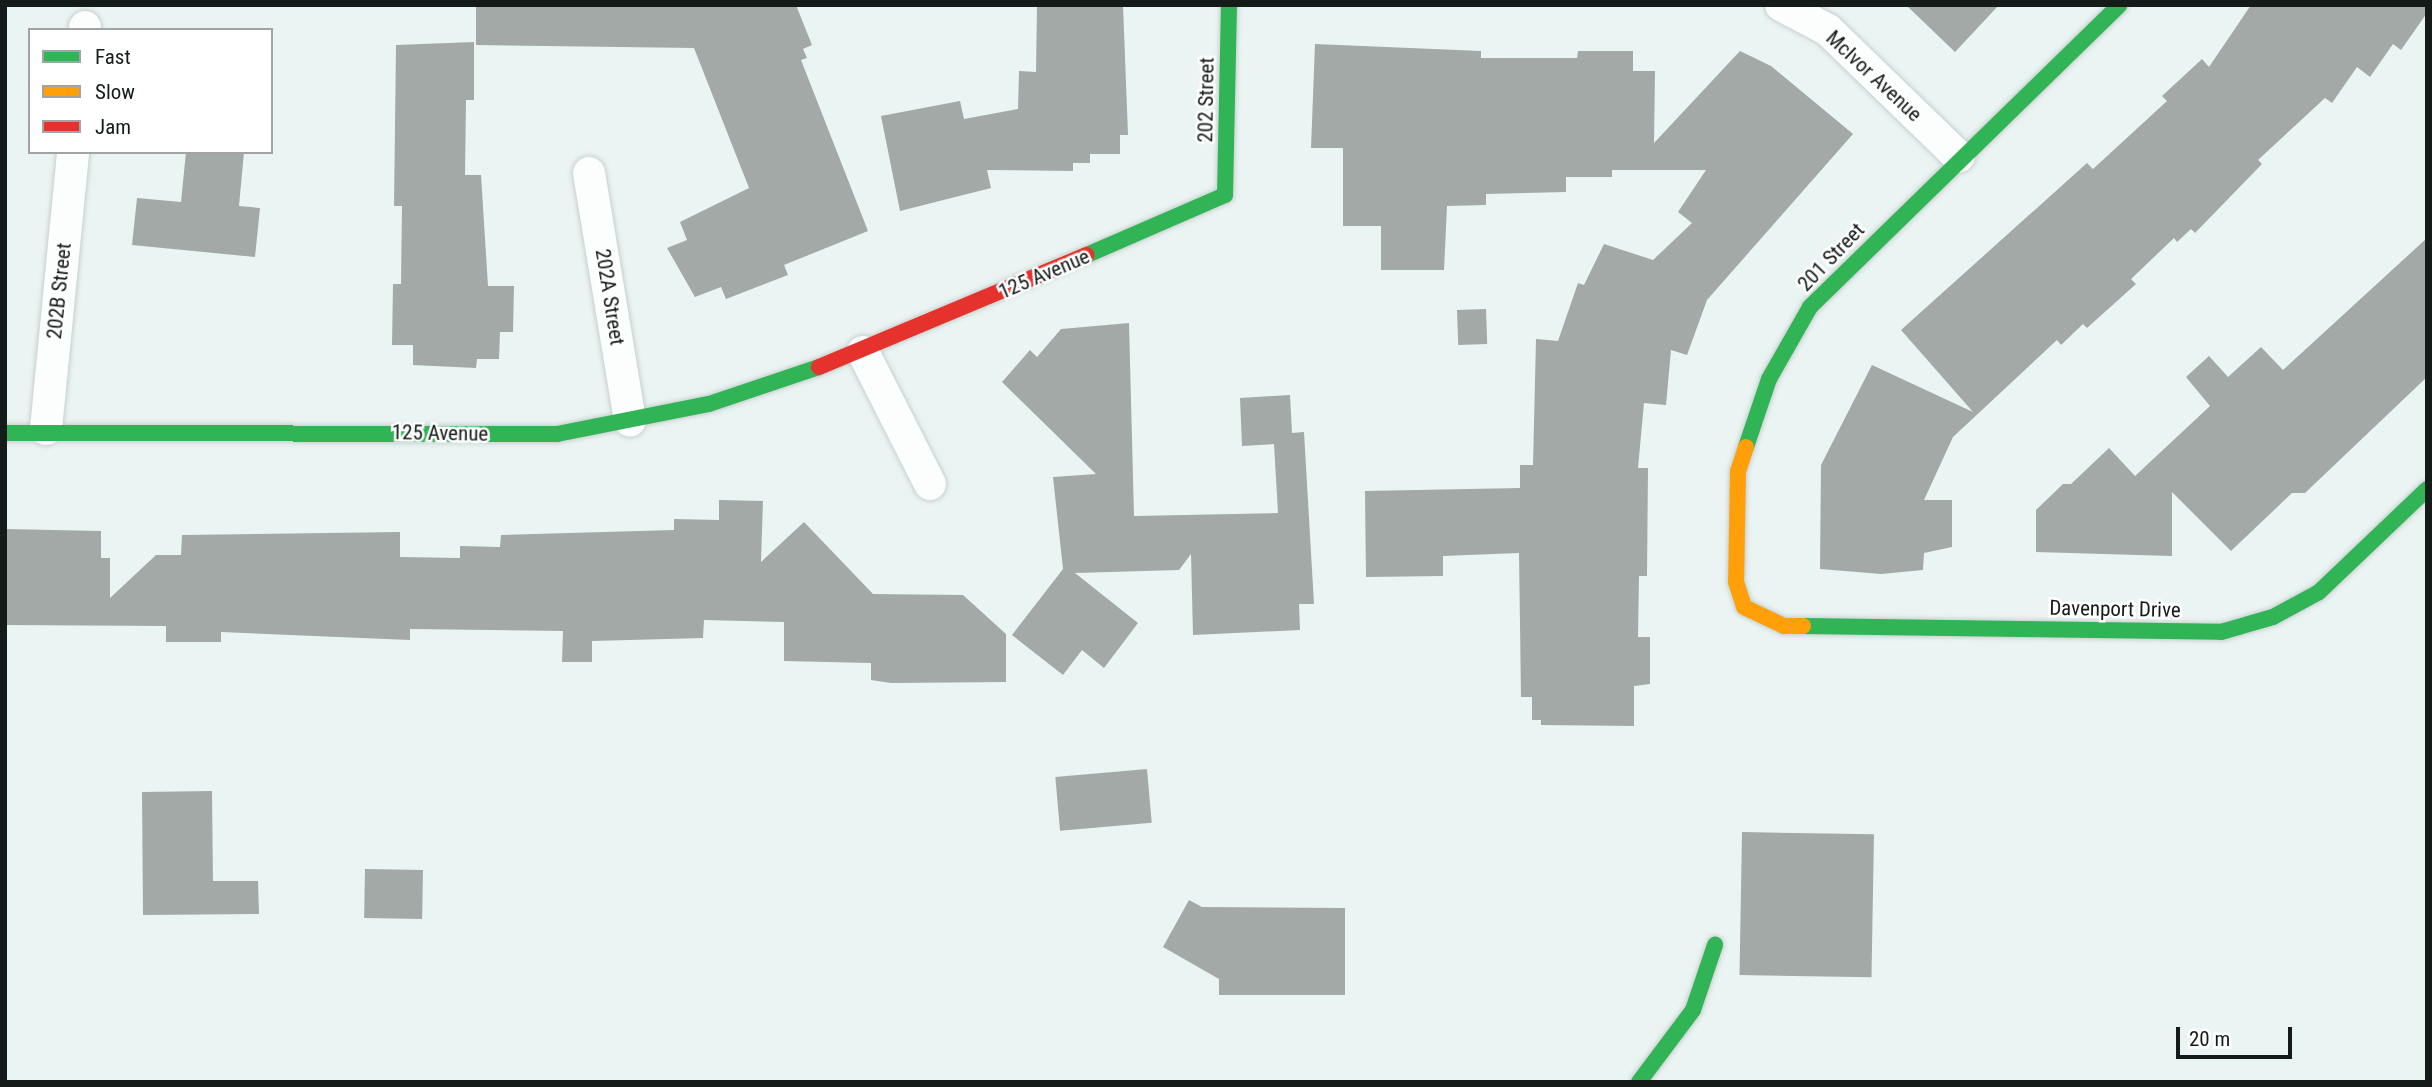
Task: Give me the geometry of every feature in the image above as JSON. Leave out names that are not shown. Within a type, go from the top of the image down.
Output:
[{"type":"street","name":"202 Street","points":[[1225,195],[1229,5]]},
{"type":"street","name":"McIvor Avenue","points":[[1781,5],[1828,30],[1959,158]]},
{"type":"street","name":"201 Street","points":[[1754,616],[1739,598],[1736,582],[1738,471],[1769,379],[1810,307],[1959,158],[2119,5]]},
{"type":"street","name":"202B Street","points":[[46,429],[73,154]]},
{"type":"street","name":"202A Street","points":[[589,173],[630,421]]},
{"type":"street","name":"125 Avenue","points":[[5,433],[46,429],[557,434],[630,421],[709,404],[863,352],[1225,195]]},
{"type":"street","points":[[863,352],[930,484]]},
{"type":"street","name":"Davenport Drive","points":[[1754,616],[1784,626],[2221,632],[2273,617],[2319,592],[2427,489]]},
{"type":"street","points":[[1639,1082],[1693,1010],[1715,946]]},
{"type":"building","points":[[476,5],[796,5],[812,45],[803,49],[807,58],[801,60],[868,231],[784,265],[788,275],[726,299],[721,287],[695,297],[667,248],[687,240],[680,222],[749,188],[694,48],[476,45]]},
{"type":"building","points":[[1037,5],[1123,5],[1128,135],[1120,135],[1120,154],[1090,154],[1090,163],[1073,163],[1073,171],[987,170],[991,188],[900,211],[881,116],[960,101],[964,119],[1018,109],[1019,71],[1036,72]]},
{"type":"building","points":[[1906,5],[1999,5],[1955,52]]},
{"type":"building","points":[[2251,5],[2427,5],[2427,13],[2401,50],[2393,44],[2370,77],[2357,67],[2332,103],[2325,98],[2258,160],[2262,164],[2195,233],[2191,229],[2177,242],[2174,238],[2131,279],[2136,284],[2087,328],[2083,324],[2061,345],[2057,340],[1953,437],[1924,500],[1952,500],[1952,547],[1924,553],[1923,570],[1881,574],[1820,569],[1821,465],[1872,365],[1973,412],[1901,330],[2087,163],[2093,169],[2167,101],[2162,96],[2202,59],[2209,67]]},
{"type":"building","points":[[474,42],[474,100],[466,100],[465,175],[481,175],[488,286],[514,286],[513,332],[500,332],[499,359],[477,359],[476,368],[413,365],[413,345],[392,345],[393,284],[401,284],[402,206],[394,206],[396,45]]},
{"type":"building","points":[[1315,44],[1481,51],[1481,58],[1577,58],[1578,51],[1633,51],[1633,71],[1655,71],[1654,143],[1740,51],[1771,66],[1853,134],[1707,300],[1687,355],[1671,350],[1666,405],[1644,403],[1638,468],[1648,468],[1647,576],[1639,576],[1638,637],[1650,637],[1650,684],[1634,686],[1634,726],[1541,725],[1541,720],[1532,720],[1532,697],[1521,697],[1519,553],[1443,556],[1443,576],[1366,577],[1365,491],[1520,488],[1520,465],[1533,465],[1536,339],[1558,341],[1578,283],[1584,285],[1604,244],[1653,260],[1692,223],[1678,212],[1706,170],[1612,170],[1612,177],[1566,177],[1566,192],[1486,194],[1486,205],[1447,206],[1444,270],[1381,270],[1381,226],[1343,226],[1343,148],[1311,148]]},
{"type":"building","points":[[186,154],[244,154],[239,206],[260,208],[255,257],[132,245],[137,198],[181,202]]},
{"type":"building","points":[[2427,238],[2427,377],[2305,493],[2292,493],[2231,551],[2172,492],[2172,556],[2036,552],[2036,510],[2063,484],[2071,484],[2109,448],[2135,476],[2210,406],[2186,377],[2209,356],[2228,377],[2261,347],[2283,370]]},
{"type":"building","points":[[1486,309],[1487,344],[1458,345],[1457,310]]},
{"type":"building","points":[[1129,323],[1134,516],[1278,513],[1274,444],[1242,446],[1240,398],[1290,395],[1292,433],[1304,432],[1314,604],[1299,604],[1300,630],[1193,635],[1191,554],[1179,570],[1075,573],[1138,623],[1104,668],[1082,650],[1063,675],[1012,635],[1063,569],[1053,477],[1096,474],[1002,382],[1030,350],[1037,357],[1061,329]]},
{"type":"building","points":[[719,500],[763,501],[761,562],[804,522],[873,594],[963,595],[1006,634],[1006,682],[891,683],[871,680],[871,663],[784,661],[784,622],[704,620],[703,638],[592,641],[592,662],[562,662],[563,631],[410,629],[410,640],[221,632],[221,642],[166,642],[166,626],[5,625],[5,529],[101,531],[101,558],[110,558],[110,598],[156,555],[181,555],[182,535],[400,532],[400,557],[460,558],[460,546],[500,547],[501,535],[674,530],[674,519],[719,520]]},
{"type":"building","points":[[1147,769],[1152,823],[1060,831],[1055,777]]},
{"type":"building","points":[[212,791],[213,881],[258,881],[259,914],[143,915],[142,792]]},
{"type":"building","points":[[1742,832],[1874,834],[1871,977],[1740,975]]},
{"type":"building","points":[[365,869],[423,870],[422,919],[364,918]]},
{"type":"building","points":[[1189,900],[1202,907],[1345,908],[1345,995],[1219,995],[1219,979],[1163,947]]},
{"type":"traffic: fast","points":[[1087,255],[1225,195],[1229,5]]},
{"type":"traffic: fast","points":[[1746,447],[1769,379],[1810,307],[2119,5]]},
{"type":"traffic: fast","points":[[5,433],[557,434],[709,404],[819,367]]},
{"type":"traffic: fast","points":[[1803,626],[2221,632],[2273,617],[2319,592],[2427,489]]},
{"type":"traffic: fast","points":[[1639,1082],[1693,1010],[1715,945]]},
{"type":"traffic: slow","points":[[1746,447],[1738,471],[1736,582],[1744,607],[1784,626],[1803,626]]},
{"type":"traffic: jam","points":[[819,367],[1087,255]]}]
